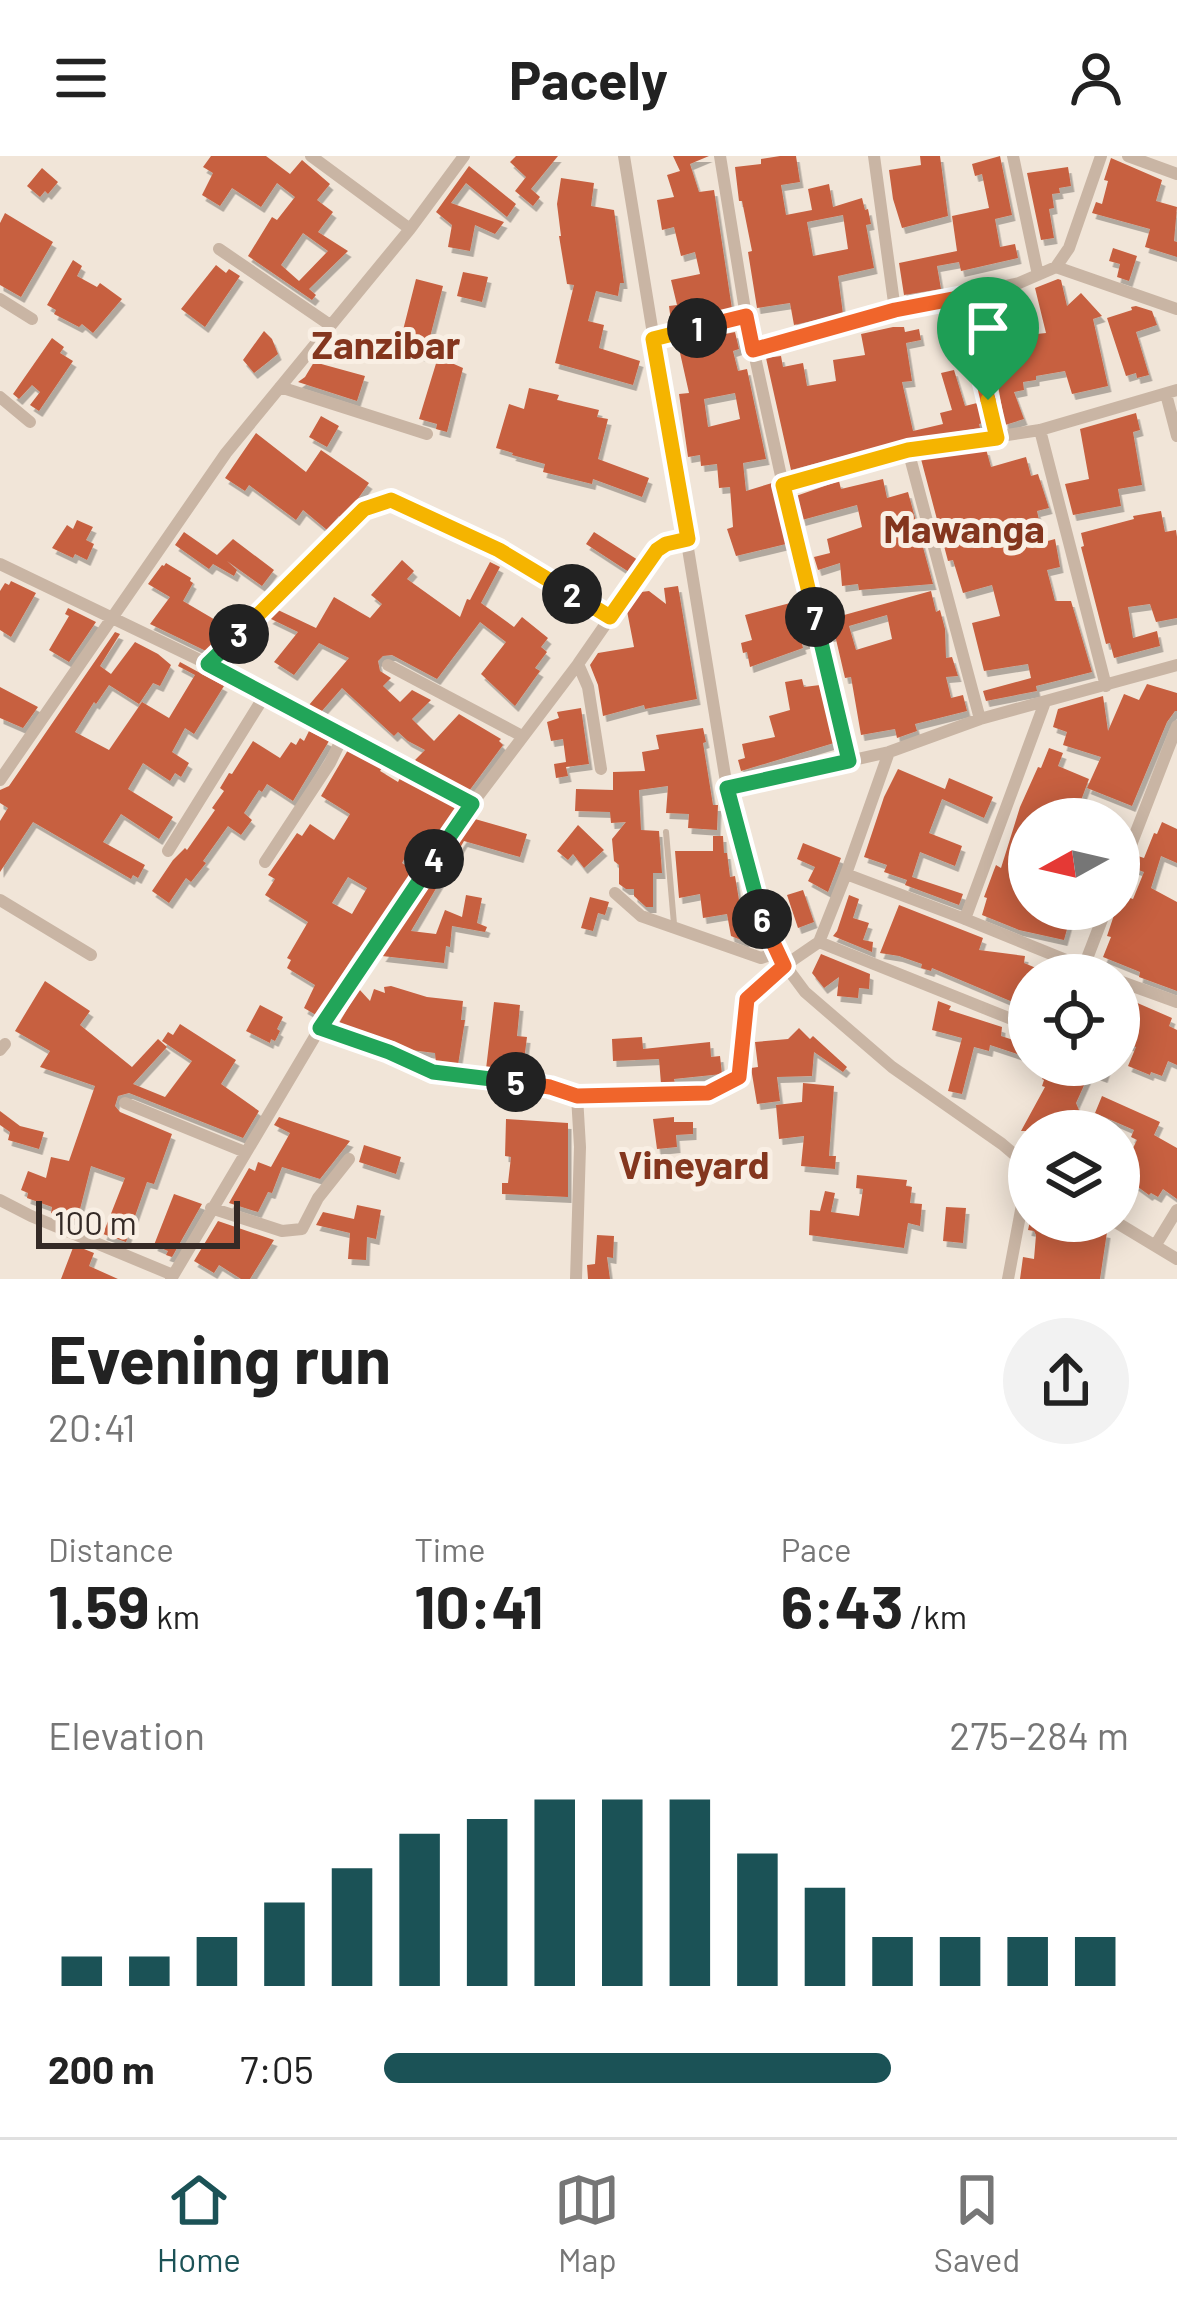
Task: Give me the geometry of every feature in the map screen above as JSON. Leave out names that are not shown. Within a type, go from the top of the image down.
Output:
[{"type":"street","points":[[311,156],[410,229]]},
{"type":"street","points":[[0,780],[226,453],[464,156]]},
{"type":"street","points":[[624,156],[727,788],[764,926],[780,960],[805,992],[892,1067],[1008,1149]]},
{"type":"street","points":[[874,156],[895,310]]},
{"type":"street","points":[[1013,156],[1038,275]]},
{"type":"street","points":[[753,350],[895,310],[963,297],[1056,267],[1069,248],[1101,156]]},
{"type":"street","points":[[1128,156],[1177,174]]},
{"type":"street","points":[[724,157],[753,350],[849,761]]},
{"type":"street","points":[[219,249],[330,325]]},
{"type":"street","points":[[1056,267],[1177,309]]},
{"type":"street","points":[[963,297],[997,438]]},
{"type":"street","points":[[0,299],[32,319]]},
{"type":"street","points":[[653,339],[746,316]]},
{"type":"street","points":[[280,387],[427,434]]},
{"type":"street","points":[[783,485],[908,450],[1040,430],[1172,392],[1177,436]]},
{"type":"street","points":[[0,397],[30,422]]},
{"type":"street","points":[[1040,430],[1106,686]]},
{"type":"street","points":[[908,450],[980,719]]},
{"type":"street","points":[[208,664],[364,509],[391,500],[499,550],[610,617]]},
{"type":"street","points":[[0,1200],[172,1277],[320,1028],[472,804],[657,550],[688,539]]},
{"type":"street","points":[[3,571],[208,664],[472,804]]},
{"type":"street","points":[[388,664],[522,736]]},
{"type":"street","points":[[578,664],[588,687],[601,770]]},
{"type":"street","points":[[727,788],[889,752],[980,719],[1177,665]]},
{"type":"street","points":[[168,851],[265,694]]},
{"type":"street","points":[[965,919],[1046,702]]},
{"type":"street","points":[[1140,822],[1177,726]]},
{"type":"street","points":[[265,862],[343,736]]},
{"type":"street","points":[[320,1028],[433,1072],[550,1087],[577,1096],[708,1093],[739,1077],[747,999],[780,960],[818,942],[889,752]]},
{"type":"street","points":[[846,874],[1042,954]]},
{"type":"street","points":[[615,893],[641,916],[760,958],[780,960]]},
{"type":"street","points":[[0,900],[91,955]]},
{"type":"street","points":[[818,942],[1008,1018]]},
{"type":"street","points":[[1140,989],[1177,1002]]},
{"type":"street","points":[[576,1279],[577,1096]]},
{"type":"street","points":[[125,1103],[245,1152]]},
{"type":"street","points":[[211,1208],[282,1231],[302,1229],[318,1198],[349,1159]]},
{"type":"street","points":[[1155,1246],[1177,1210]]},
{"type":"street","points":[[1140,1237],[1177,1259]]},
{"type":"street","points":[[1008,1279],[1015,1242]]},
{"type":"lane","points":[[666,832],[675,927]]},
{"type":"building","points":[[211,156],[266,156],[290,174],[302,160],[330,184],[317,200],[333,212],[318,232],[348,251],[309,289],[316,295],[312,300],[248,256],[272,217],[277,220],[295,197],[277,183],[261,207],[232,188],[220,206],[202,195],[213,173],[203,167]],"holes":[[[303,233],[328,251],[299,281],[281,265]]]},
{"type":"building","points":[[516,156],[558,156],[531,189],[540,197],[533,206],[515,191],[526,177],[510,162]]},
{"type":"building","points":[[673,156],[709,156],[690,164],[699,192],[714,190],[732,309],[671,322],[669,306],[677,305],[671,280],[700,274],[695,252],[681,256],[674,227],[662,230],[657,200],[674,197],[667,175],[680,171]]},
{"type":"building","points":[[796,156],[800,182],[781,185],[786,215],[812,210],[808,189],[829,184],[833,207],[862,198],[868,209],[871,224],[866,225],[874,268],[838,276],[843,314],[794,325],[790,303],[757,308],[748,252],[752,251],[735,167],[761,164],[761,159]],"holes":[[[843,215],[848,249],[813,256],[807,222]]]},
{"type":"building","points":[[920,156],[940,156],[948,216],[902,228],[889,170],[921,165]]},
{"type":"building","points":[[1000,156],[1012,215],[995,219],[1000,247],[1015,244],[1018,258],[961,271],[959,262],[937,266],[941,289],[904,295],[899,263],[957,251],[952,216],[989,208],[982,174],[975,176],[972,164]]},
{"type":"building","points":[[1111,158],[1162,180],[1156,201],[1177,207],[1177,257],[1145,247],[1150,229],[1092,213],[1096,202],[1102,204]]},
{"type":"building","points":[[469,166],[516,204],[507,217],[466,183],[451,203],[504,222],[495,234],[475,225],[470,251],[448,247],[452,225],[436,212]]},
{"type":"building","points":[[1068,167],[1071,186],[1052,194],[1054,208],[1049,209],[1054,238],[1041,240],[1027,173]]},
{"type":"building","points":[[42,168],[58,182],[40,197],[27,186]]},
{"type":"building","points":[[561,178],[594,183],[591,206],[614,210],[624,283],[620,283],[618,296],[596,291],[588,321],[604,325],[599,348],[640,361],[633,385],[555,363],[574,285],[567,284],[559,236]]},
{"type":"building","points":[[5,213],[53,242],[21,297],[0,285],[0,223]]},
{"type":"building","points":[[1113,248],[1137,256],[1129,281],[1117,277],[1120,264],[1109,261]]},
{"type":"building","points":[[73,260],[82,266],[77,276],[97,287],[100,283],[122,299],[93,333],[54,314],[56,310],[47,305]]},
{"type":"building","points":[[216,265],[240,276],[205,327],[181,309]]},
{"type":"building","points":[[463,272],[488,277],[482,302],[457,296]]},
{"type":"building","points":[[416,279],[443,286],[428,357],[395,349]]},
{"type":"building","points":[[1058,279],[1067,306],[1081,293],[1102,316],[1093,319],[1108,386],[1072,394],[1065,371],[1036,376],[1036,380],[1023,382],[1024,390],[1014,392],[1024,419],[1005,425],[993,357],[988,358],[975,304],[1005,298],[1008,314],[996,316],[1000,338],[1046,333],[1035,288]]},
{"type":"building","points":[[1136,306],[1152,311],[1157,325],[1136,332],[1149,375],[1137,378],[1136,373],[1126,376],[1107,318]]},
{"type":"building","points":[[904,327],[905,332],[919,329],[921,340],[906,343],[912,381],[902,382],[913,431],[943,424],[940,413],[952,410],[941,373],[954,370],[965,406],[977,403],[980,428],[905,440],[791,470],[766,358],[781,356],[783,367],[803,363],[807,386],[836,381],[833,360],[865,355],[861,334]]},
{"type":"building","points":[[264,331],[278,354],[254,373],[243,360]]},
{"type":"building","points":[[735,332],[739,349],[733,351],[738,371],[747,369],[766,459],[743,463],[746,491],[772,483],[786,544],[736,556],[727,529],[733,527],[730,487],[719,488],[717,464],[701,466],[700,455],[688,457],[679,394],[689,393],[678,344]],"holes":[[[735,393],[740,419],[708,427],[704,399]]]},
{"type":"building","points":[[52,338],[64,347],[60,353],[73,361],[39,411],[30,405],[40,392],[32,385],[19,399],[13,394]]},
{"type":"building","points":[[438,357],[463,368],[447,432],[419,419]]},
{"type":"building","points":[[314,362],[365,376],[357,401],[298,382]]},
{"type":"building","points":[[529,388],[599,410],[597,417],[608,419],[598,459],[649,478],[642,497],[593,479],[592,484],[543,472],[545,464],[496,448],[509,404],[524,409]]},
{"type":"building","points":[[1136,413],[1140,430],[1133,432],[1142,485],[1118,489],[1121,506],[1073,515],[1065,484],[1089,479],[1080,429]]},
{"type":"building","points":[[321,416],[339,426],[327,447],[309,437]]},
{"type":"building","points":[[256,433],[306,472],[321,450],[369,483],[327,530],[303,510],[296,520],[249,485],[245,491],[225,478]]},
{"type":"building","points":[[986,449],[991,467],[1026,457],[1031,476],[1038,474],[1049,508],[1037,511],[1044,542],[1055,539],[1060,567],[1047,570],[1055,601],[1071,601],[1092,672],[1036,686],[1037,691],[986,701],[983,691],[1031,678],[1028,664],[984,671],[972,623],[1000,616],[992,585],[963,593],[953,560],[948,561],[921,459]]},
{"type":"building","points":[[883,479],[887,498],[908,492],[933,584],[859,590],[858,584],[842,586],[840,563],[818,570],[814,557],[830,553],[827,539],[862,527],[857,505],[802,520],[796,496],[839,481],[841,489]]},
{"type":"building","points":[[1161,511],[1165,532],[1176,530],[1177,618],[1156,622],[1150,604],[1128,607],[1133,638],[1157,631],[1160,646],[1114,658],[1110,643],[1106,644],[1081,533]]},
{"type":"building","points":[[77,520],[93,527],[86,540],[94,544],[87,560],[52,548],[67,525],[73,529]]},
{"type":"building","points":[[184,532],[217,555],[233,539],[274,570],[262,586],[227,561],[237,570],[234,576],[213,564],[209,569],[175,545]]},
{"type":"building","points":[[594,532],[638,560],[629,572],[586,544]]},
{"type":"building","points":[[402,560],[414,571],[407,579],[460,617],[490,562],[500,567],[481,603],[514,627],[522,617],[548,638],[541,647],[547,652],[535,668],[540,671],[515,706],[481,674],[506,642],[480,622],[437,679],[392,655],[378,661],[380,671],[391,678],[383,686],[400,702],[412,690],[431,700],[412,719],[434,741],[459,714],[501,739],[503,745],[469,791],[420,765],[415,760],[425,750],[398,732],[394,736],[342,688],[321,712],[309,705],[349,658],[319,643],[294,675],[274,662],[298,632],[269,618],[278,610],[316,628],[334,597],[370,618],[382,604],[371,595]]},
{"type":"building","points":[[166,563],[191,578],[183,601],[229,628],[206,651],[150,624],[170,597],[148,584]]},
{"type":"building","points":[[11,581],[36,593],[11,637],[0,630],[0,591]]},
{"type":"building","points":[[678,586],[697,699],[603,716],[590,665],[598,653],[634,647],[627,611],[641,592],[649,591],[666,604],[664,588]]},
{"type":"building","points":[[931,591],[945,629],[946,658],[952,657],[958,676],[946,677],[951,698],[963,695],[967,711],[915,724],[917,731],[897,738],[895,729],[861,735],[851,677],[845,678],[835,635],[830,636],[826,620]],"holes":[[[887,615],[892,639],[856,650],[849,626]]]},
{"type":"building","points":[[794,602],[810,642],[750,667],[741,643],[752,640],[745,615]]},
{"type":"building","points":[[68,608],[96,622],[69,662],[49,650],[69,616],[65,614]]},
{"type":"building","points":[[115,632],[120,634],[100,666],[111,674],[135,642],[171,665],[160,686],[153,683],[139,704],[109,685],[94,702],[75,732],[109,750],[142,702],[169,718],[195,675],[178,666],[180,662],[224,686],[194,734],[185,728],[172,752],[189,763],[181,777],[175,773],[170,781],[143,763],[128,789],[173,817],[159,839],[121,814],[103,842],[145,865],[138,878],[133,875],[131,879],[33,822],[0,872],[0,821],[8,808],[0,803],[0,790],[9,786]]},
{"type":"building","points":[[802,679],[804,687],[820,685],[834,743],[741,771],[742,744],[775,737],[769,716],[790,710],[785,682]]},
{"type":"building","points":[[1147,684],[1177,693],[1177,711],[1167,722],[1135,798],[1112,798],[1087,788],[1101,757],[1063,745],[1067,732],[1053,727],[1058,709],[1103,696],[1108,731],[1124,694],[1139,700]]},
{"type":"building","points":[[0,687],[38,707],[23,728],[0,718]]},
{"type":"building","points":[[581,708],[589,764],[566,767],[568,776],[556,778],[554,764],[566,762],[563,739],[551,741],[547,722],[559,718],[557,712]]},
{"type":"building","points":[[703,728],[713,805],[718,805],[717,830],[688,828],[689,814],[666,813],[668,786],[639,790],[641,830],[659,831],[662,873],[653,873],[653,907],[646,907],[634,896],[634,889],[619,884],[612,839],[626,822],[611,823],[610,812],[575,811],[576,789],[613,790],[613,772],[645,771],[642,752],[659,749],[656,735]]},
{"type":"building","points":[[309,731],[329,741],[293,801],[267,784],[244,813],[252,820],[241,835],[228,826],[203,861],[206,863],[191,882],[186,878],[169,903],[152,891],[215,810],[224,791],[220,788],[253,741],[280,758],[291,742],[304,741]]},
{"type":"building","points":[[1049,748],[1063,753],[1058,766],[1089,779],[1082,798],[1024,798]]},
{"type":"building","points":[[348,750],[398,782],[400,778],[457,808],[430,847],[416,838],[402,863],[414,871],[316,1015],[304,1008],[315,985],[287,968],[291,960],[287,958],[308,922],[265,895],[275,879],[268,875],[297,833],[302,836],[310,824],[334,840],[350,814],[321,796]],"holes":[[[348,877],[367,888],[352,914],[332,903]]]},
{"type":"building","points":[[898,769],[945,789],[949,778],[993,797],[984,818],[942,799],[929,833],[962,846],[955,866],[920,852],[912,877],[963,894],[959,905],[905,885],[907,880],[884,872],[887,865],[864,857]]},
{"type":"building","points":[[475,819],[527,834],[520,857],[464,841],[411,931],[436,934],[445,910],[462,917],[466,895],[482,898],[477,923],[487,927],[485,932],[452,926],[444,963],[382,956]]},
{"type":"building","points":[[1162,822],[1177,829],[1177,863],[1161,856],[1151,888],[1177,902],[1177,991],[1140,977],[1140,954],[1104,954],[1109,930],[1140,930],[1144,872],[1140,857],[1144,858]]},
{"type":"building","points":[[578,825],[604,850],[584,868],[573,854],[568,860],[557,851]]},
{"type":"building","points":[[713,836],[723,836],[746,942],[731,936],[727,914],[703,918],[700,894],[679,898],[675,851],[713,851]]},
{"type":"building","points":[[803,843],[841,858],[828,892],[808,881],[815,867],[797,859]]},
{"type":"building","points":[[1008,846],[1008,926],[982,915],[996,865],[1001,868]]},
{"type":"building","points":[[803,890],[814,922],[798,928],[787,895]]},
{"type":"building","points":[[849,895],[859,899],[853,918],[869,923],[863,940],[873,942],[872,952],[833,936]]},
{"type":"building","points":[[590,897],[609,902],[605,915],[598,913],[593,931],[581,928]]},
{"type":"building","points":[[899,905],[983,938],[979,950],[1010,954],[1008,1000],[932,968],[921,968],[922,964],[880,953]]},
{"type":"building","points":[[1019,930],[1067,930],[1064,940]]},
{"type":"building","points":[[821,954],[870,974],[869,989],[859,988],[858,998],[837,996],[839,977],[824,988],[812,973]]},
{"type":"building","points":[[45,981],[90,1011],[80,1025],[132,1067],[158,1039],[167,1047],[133,1084],[165,1097],[192,1061],[162,1041],[180,1024],[236,1060],[221,1084],[259,1111],[243,1138],[129,1093],[118,1096],[115,1106],[120,1112],[172,1134],[154,1184],[147,1182],[126,1242],[103,1234],[125,1178],[91,1166],[77,1221],[51,1213],[52,1207],[27,1198],[28,1193],[21,1190],[28,1171],[46,1178],[51,1157],[69,1161],[95,1086],[40,1067],[50,1051],[15,1031]]},
{"type":"building","points":[[384,987],[463,1001],[458,1065],[436,1063],[435,1053],[411,1050],[339,1023],[359,989],[370,1001],[374,989],[385,993]]},
{"type":"building","points":[[938,1001],[951,1006],[949,1010],[1002,1027],[1008,1051],[990,1045],[989,1051],[974,1047],[962,1094],[948,1091],[962,1038],[932,1030]]},
{"type":"building","points":[[494,1002],[520,1005],[517,1036],[527,1037],[523,1068],[486,1069]]},
{"type":"building","points":[[1140,1004],[1172,1018],[1169,1026],[1177,1030],[1177,1065],[1168,1061],[1162,1076],[1140,1071]]},
{"type":"building","points":[[260,1005],[283,1017],[270,1043],[246,1031]]},
{"type":"building","points":[[799,1028],[847,1067],[843,1072],[814,1052],[812,1076],[777,1077],[780,1101],[757,1104],[751,1068],[758,1067],[755,1042],[788,1039]]},
{"type":"building","points":[[642,1037],[643,1049],[710,1042],[711,1057],[720,1056],[722,1074],[661,1084],[659,1059],[613,1061],[612,1039]]},
{"type":"building","points":[[803,1083],[834,1086],[829,1156],[836,1156],[835,1169],[801,1166],[804,1136],[779,1139],[776,1105],[802,1102]]},
{"type":"building","points":[[1084,1086],[1076,1103],[1079,1110],[1032,1110],[1045,1087]]},
{"type":"building","points":[[1102,1096],[1133,1110],[1096,1110]]},
{"type":"building","points":[[0,1111],[20,1126],[44,1132],[39,1149],[8,1140],[10,1132],[0,1125]]},
{"type":"building","points":[[1140,1113],[1160,1122],[1154,1135],[1177,1148],[1177,1199],[1163,1189],[1158,1197],[1140,1188]]},
{"type":"building","points":[[279,1117],[350,1141],[320,1179],[282,1167],[258,1212],[229,1203],[249,1168],[255,1171],[258,1162],[271,1167],[290,1133],[274,1125]]},
{"type":"building","points":[[674,1117],[674,1122],[693,1122],[693,1134],[676,1135],[677,1147],[657,1149],[653,1119]]},
{"type":"building","points":[[506,1119],[568,1123],[568,1197],[502,1194],[511,1157],[505,1156]]},
{"type":"building","points":[[364,1145],[401,1157],[396,1174],[359,1162]]},
{"type":"building","points":[[857,1175],[907,1180],[906,1186],[912,1187],[910,1203],[922,1204],[920,1226],[908,1223],[904,1248],[809,1235],[810,1210],[820,1211],[825,1191],[835,1193],[831,1212],[859,1216],[863,1189],[856,1188]]},
{"type":"building","points":[[174,1194],[202,1204],[172,1257],[154,1245]]},
{"type":"building","points":[[357,1205],[381,1210],[376,1239],[367,1237],[366,1260],[348,1259],[350,1233],[316,1225],[323,1212],[354,1219]]},
{"type":"building","points":[[946,1207],[966,1208],[963,1243],[943,1241]]},
{"type":"building","points":[[218,1221],[274,1240],[250,1279],[241,1279],[219,1265],[214,1273],[194,1261]]},
{"type":"building","points":[[597,1235],[614,1236],[613,1258],[607,1257],[610,1279],[588,1279],[587,1265],[595,1264]]},
{"type":"building","points":[[1035,1242],[1106,1242],[1100,1279],[1020,1279],[1023,1257],[1034,1259]]},
{"type":"building","points":[[74,1245],[94,1253],[89,1266],[118,1279],[61,1279]]},
{"type":"district","name":"Zanzibar","points":[[386,343]]},
{"type":"district","name":"Mawanga","points":[[964,527]]},
{"type":"district","name":"Vineyard","points":[[694,1163]]},
{"type":"route","points":[[963,297],[988,400],[997,438],[908,450],[783,485],[849,761],[727,788],[764,926],[784,966],[747,999],[739,1077],[708,1093],[577,1096],[550,1087],[433,1072],[320,1028],[472,804],[208,664],[364,509],[391,500],[499,550],[610,617],[657,550],[688,539],[653,339],[746,316],[753,350],[895,310],[963,297]]}]
